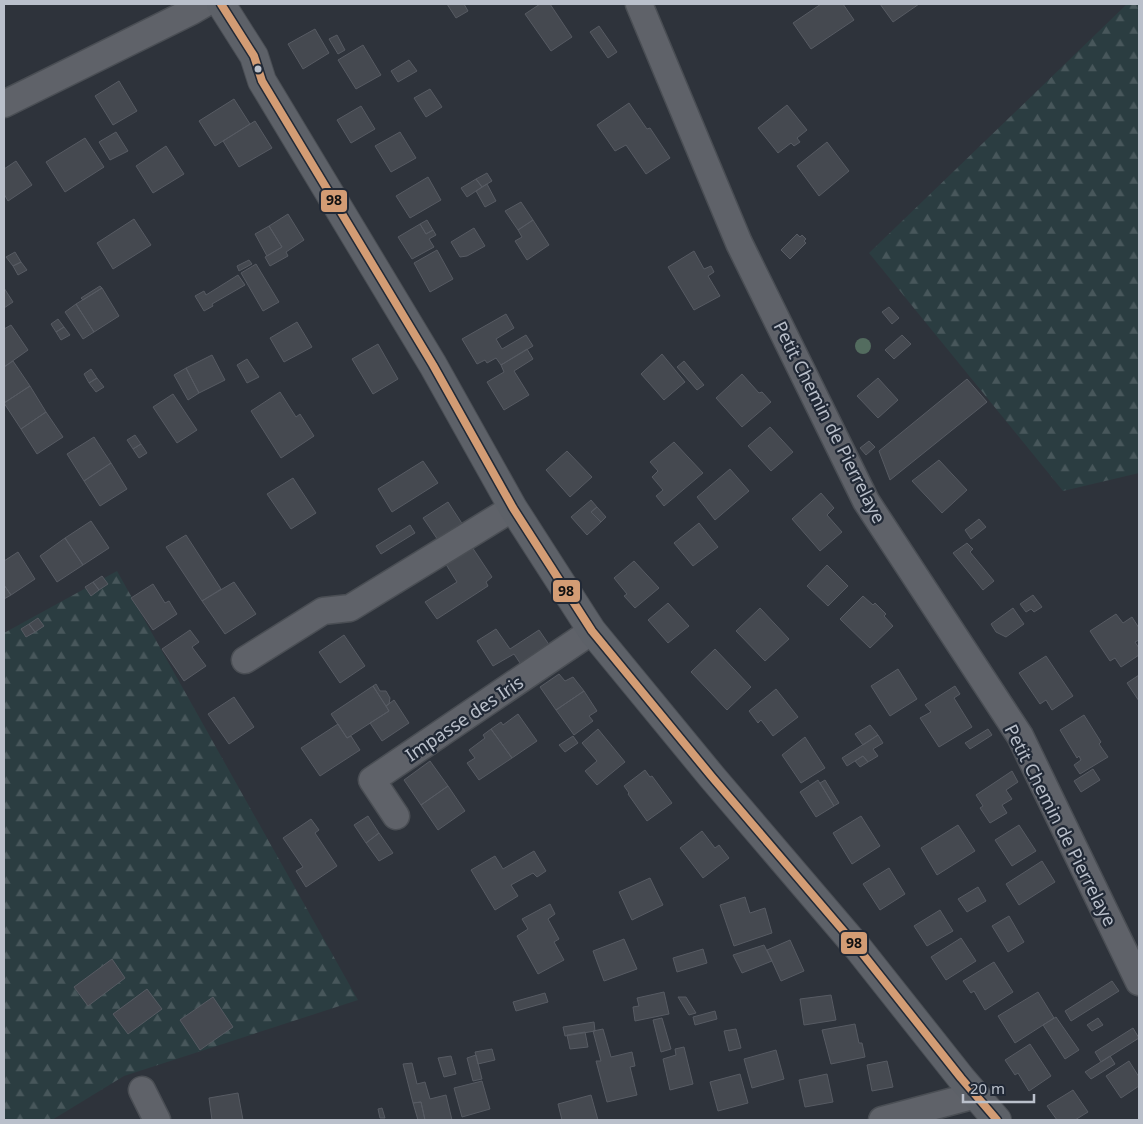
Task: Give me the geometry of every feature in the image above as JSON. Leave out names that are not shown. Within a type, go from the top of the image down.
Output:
[{"type":"street","points":[[4,104],[203,4],[245,62],[262,81],[433,364],[514,508],[592,631],[718,784],[858,948],[961,1078],[998,1120]]},
{"type":"street","points":[[221,4],[254,56],[262,81]]},
{"type":"street","name":"Petit Chemin de Pierrelaye","points":[[639,4],[739,243],[866,501],[1020,736],[1139,982]]},
{"type":"street","points":[[245,660],[323,611],[350,608],[514,508]]},
{"type":"street","name":"Impasse des Iris","points":[[396,816],[372,780],[592,631]]},
{"type":"street","points":[[142,1090],[157,1120]]},
{"type":"street","points":[[882,1120],[976,1095]]},
{"type":"green space","points":[[1127,4],[1139,4],[1139,473],[1063,491],[869,253]]},
{"type":"green space","points":[[117,571],[358,1000],[124,1076],[52,1120],[4,1120],[4,633]]},
{"type":"building","points":[[447,4],[464,4],[468,11],[456,18]]},
{"type":"building","points":[[540,4],[550,4],[572,37],[551,51],[525,14]]},
{"type":"building","points":[[821,4],[843,4],[854,20],[811,49],[793,23]]},
{"type":"building","points":[[880,4],[919,4],[893,22]]},
{"type":"building","points":[[599,26],[617,52],[608,58],[590,32]]},
{"type":"building","points":[[315,29],[329,53],[303,69],[288,44]]},
{"type":"building","points":[[337,35],[345,50],[338,54],[329,39]]},
{"type":"building","points":[[363,45],[381,75],[356,89],[338,60]]},
{"type":"building","points":[[409,60],[417,71],[398,82],[391,71]]},
{"type":"building","points":[[119,81],[137,111],[113,125],[95,96]]},
{"type":"building","points":[[430,89],[442,107],[426,117],[414,98]]},
{"type":"building","points":[[234,99],[250,124],[215,146],[199,121]]},
{"type":"building","points":[[629,103],[647,129],[650,128],[670,158],[646,174],[626,145],[615,151],[597,125]]},
{"type":"building","points":[[787,105],[807,130],[797,138],[800,142],[794,146],[791,143],[778,153],[758,128]]},
{"type":"building","points":[[361,106],[375,129],[351,143],[337,120]]},
{"type":"building","points":[[255,121],[272,148],[239,167],[223,141]]},
{"type":"building","points":[[116,132],[128,151],[110,160],[99,142]]},
{"type":"building","points":[[400,132],[416,158],[391,172],[375,146]]},
{"type":"building","points":[[85,138],[104,167],[65,192],[46,162]]},
{"type":"building","points":[[827,142],[849,171],[819,196],[797,166]]},
{"type":"building","points":[[166,146],[184,174],[153,193],[136,166]]},
{"type":"building","points":[[16,161],[32,185],[8,201],[4,194],[4,169]]},
{"type":"building","points":[[487,173],[492,181],[482,187],[476,179]]},
{"type":"building","points":[[428,177],[441,200],[410,218],[396,196]]},
{"type":"building","points":[[476,179],[482,187],[467,197],[461,188]]},
{"type":"building","points":[[487,184],[496,201],[485,207],[476,191]]},
{"type":"building","points":[[521,202],[533,220],[518,230],[505,211]]},
{"type":"building","points":[[288,214],[304,240],[286,252],[288,256],[270,266],[265,257],[282,247],[269,226]]},
{"type":"building","points":[[134,219],[151,245],[113,269],[97,243]]},
{"type":"building","points":[[427,220],[433,230],[426,234],[420,224]]},
{"type":"building","points":[[533,220],[549,245],[527,260],[515,241],[522,237],[518,230]]},
{"type":"building","points":[[420,224],[426,234],[433,230],[436,235],[429,239],[434,247],[412,259],[398,237]]},
{"type":"building","points":[[269,226],[282,247],[267,256],[255,234]]},
{"type":"building","points":[[474,228],[485,246],[467,256],[460,257],[451,242]]},
{"type":"building","points":[[797,234],[800,237],[802,235],[806,239],[804,241],[806,243],[790,259],[781,250]]},
{"type":"building","points":[[437,250],[453,279],[430,292],[414,263]]},
{"type":"building","points":[[694,251],[704,269],[711,266],[714,272],[708,276],[720,296],[694,310],[668,267]]},
{"type":"building","points":[[15,252],[21,262],[13,266],[6,257]]},
{"type":"building","points":[[249,260],[252,264],[239,271],[237,266]]},
{"type":"building","points":[[21,262],[27,270],[18,275],[13,266]]},
{"type":"building","points":[[256,264],[279,302],[263,311],[241,273]]},
{"type":"building","points":[[238,275],[245,285],[212,304],[213,306],[204,311],[195,296],[204,291],[206,295]]},
{"type":"building","points":[[100,286],[102,288],[83,300],[81,298]]},
{"type":"building","points":[[4,288],[13,302],[4,308]]},
{"type":"building","points":[[102,288],[119,316],[94,332],[76,304]]},
{"type":"building","points":[[76,304],[94,332],[83,339],[65,312]]},
{"type":"building","points":[[889,307],[899,318],[892,324],[882,312]]},
{"type":"building","points":[[506,314],[514,328],[496,339],[502,349],[526,335],[533,346],[501,365],[496,358],[487,363],[485,360],[477,364],[462,339]]},
{"type":"building","points":[[58,319],[64,327],[56,332],[51,324]]},
{"type":"building","points":[[297,322],[312,347],[284,362],[270,338]]},
{"type":"building","points":[[11,325],[28,350],[4,367],[4,329]]},
{"type":"building","points":[[64,327],[70,335],[61,340],[56,332]]},
{"type":"building","points":[[902,335],[911,344],[894,359],[885,350]]},
{"type":"building","points":[[378,344],[398,379],[373,394],[352,359]]},
{"type":"building","points":[[527,349],[533,359],[514,371],[529,395],[504,410],[487,382],[504,372],[501,365]]},
{"type":"building","points":[[662,354],[685,382],[664,400],[641,374]]},
{"type":"building","points":[[212,355],[225,380],[199,393],[186,368]]},
{"type":"building","points":[[247,359],[259,377],[247,383],[237,365]]},
{"type":"building","points":[[13,361],[30,386],[4,403],[4,367]]},
{"type":"building","points":[[684,361],[704,385],[697,390],[677,367]]},
{"type":"building","points":[[186,368],[199,393],[188,400],[174,375]]},
{"type":"building","points":[[91,369],[97,378],[89,383],[84,374]]},
{"type":"building","points":[[742,374],[759,393],[762,392],[771,402],[742,427],[716,398]]},
{"type":"building","points":[[97,378],[104,387],[96,392],[89,383]]},
{"type":"building","points":[[878,378],[898,400],[878,418],[857,396]]},
{"type":"building","points":[[967,379],[987,402],[890,480],[879,451]]},
{"type":"building","points":[[30,386],[46,412],[21,429],[4,403]]},
{"type":"building","points":[[280,392],[296,417],[300,414],[314,436],[281,458],[251,411]]},
{"type":"building","points":[[173,394],[197,430],[177,443],[153,407]]},
{"type":"building","points":[[46,412],[63,437],[37,454],[21,429]]},
{"type":"building","points":[[770,427],[793,452],[771,471],[748,446]]},
{"type":"building","points":[[135,435],[141,444],[133,449],[127,440]]},
{"type":"building","points":[[94,437],[111,463],[84,481],[67,454]]},
{"type":"building","points":[[869,441],[875,447],[866,455],[860,448]]},
{"type":"building","points":[[674,442],[703,473],[664,506],[656,496],[663,490],[652,477],[658,471],[650,462]]},
{"type":"building","points":[[141,444],[147,453],[139,458],[133,449]]},
{"type":"building","points":[[567,451],[592,477],[570,497],[546,470]]},
{"type":"building","points":[[939,460],[967,490],[942,513],[912,481]]},
{"type":"building","points":[[423,461],[438,483],[392,512],[378,489]]},
{"type":"building","points":[[111,463],[127,489],[100,506],[84,481]]},
{"type":"building","points":[[730,469],[749,491],[715,520],[697,497]]},
{"type":"building","points":[[293,478],[316,513],[291,529],[267,494]]},
{"type":"building","points":[[821,493],[834,508],[827,515],[842,532],[820,551],[792,519]]},
{"type":"building","points":[[591,500],[597,507],[591,512],[601,522],[587,535],[571,517]]},
{"type":"building","points":[[448,502],[463,525],[438,540],[423,518]]},
{"type":"building","points":[[597,507],[606,517],[601,522],[591,512]]},
{"type":"building","points":[[979,519],[986,527],[971,539],[965,530]]},
{"type":"building","points":[[91,521],[109,548],[83,565],[65,538]]},
{"type":"building","points":[[699,523],[718,547],[693,566],[674,543]]},
{"type":"building","points":[[410,525],[415,533],[381,554],[376,546]]},
{"type":"building","points":[[186,535],[221,589],[202,601],[166,547]]},
{"type":"building","points":[[65,538],[83,565],[57,582],[40,556]]},
{"type":"building","points":[[468,541],[492,577],[486,582],[488,586],[437,619],[425,602],[457,582],[442,558]]},
{"type":"building","points":[[967,543],[973,549],[970,552],[994,581],[983,590],[953,553]]},
{"type":"building","points":[[18,552],[35,579],[11,595],[4,585],[4,561]]},
{"type":"building","points":[[634,561],[659,588],[635,608],[624,596],[627,594],[614,578]]},
{"type":"building","points":[[827,565],[848,586],[828,606],[807,586]]},
{"type":"building","points":[[102,576],[108,584],[99,590],[93,582]]},
{"type":"building","points":[[93,582],[99,590],[91,596],[85,587]]},
{"type":"building","points":[[234,582],[256,614],[225,634],[202,601]]},
{"type":"building","points":[[153,584],[165,603],[169,601],[177,614],[153,630],[131,598]]},
{"type":"building","points":[[4,585],[11,595],[4,599]]},
{"type":"building","points":[[1033,595],[1042,607],[1034,612],[1031,609],[1026,612],[1020,604]]},
{"type":"building","points":[[863,596],[873,605],[875,603],[886,614],[884,616],[893,626],[870,648],[840,619]]},
{"type":"building","points":[[668,603],[689,626],[668,643],[648,620]]},
{"type":"building","points":[[760,608],[789,639],[765,661],[736,631]]},
{"type":"building","points":[[1013,608],[1024,624],[1006,637],[996,632],[991,624]]},
{"type":"building","points":[[1116,614],[1123,623],[1132,617],[1139,628],[1139,640],[1135,642],[1139,648],[1139,655],[1121,667],[1115,658],[1110,661],[1090,631]]},
{"type":"building","points":[[38,618],[44,626],[35,632],[29,624]]},
{"type":"building","points":[[29,624],[35,632],[26,637],[21,629]]},
{"type":"building","points":[[496,629],[510,649],[539,630],[550,646],[522,666],[514,654],[493,666],[477,641]]},
{"type":"building","points":[[190,630],[199,642],[192,647],[206,666],[184,681],[162,649]]},
{"type":"building","points":[[344,635],[365,666],[340,683],[319,652]]},
{"type":"building","points":[[715,649],[751,687],[727,710],[691,672]]},
{"type":"building","points":[[1046,656],[1073,696],[1052,710],[1046,700],[1040,704],[1019,673]]},
{"type":"building","points":[[898,669],[917,699],[890,716],[871,686]]},
{"type":"building","points":[[559,674],[565,681],[573,677],[584,691],[556,710],[540,687]]},
{"type":"building","points":[[1139,675],[1139,701],[1127,683]]},
{"type":"building","points":[[376,684],[380,691],[386,691],[390,698],[389,704],[386,706],[373,686]]},
{"type":"building","points":[[373,686],[389,711],[347,738],[331,714]]},
{"type":"building","points":[[955,686],[960,694],[954,698],[972,727],[939,747],[920,718],[931,712],[925,705]]},
{"type":"building","points":[[776,689],[798,717],[773,736],[761,720],[758,723],[749,711]]},
{"type":"building","points":[[584,691],[597,711],[589,716],[593,721],[574,735],[556,710]]},
{"type":"building","points":[[234,697],[254,727],[229,744],[208,714]]},
{"type":"building","points":[[394,700],[409,723],[382,741],[370,723],[389,711],[386,706]]},
{"type":"building","points":[[518,714],[537,741],[512,758],[491,729],[501,722],[503,725]]},
{"type":"building","points":[[1084,715],[1108,757],[1080,774],[1074,765],[1081,760],[1079,756],[1077,758],[1060,730]]},
{"type":"building","points":[[338,724],[347,738],[351,736],[360,750],[320,776],[301,748]]},
{"type":"building","points":[[870,725],[878,735],[863,745],[855,734]]},
{"type":"building","points":[[491,729],[512,758],[479,780],[467,763],[475,758],[469,750],[485,738],[483,735]]},
{"type":"building","points":[[598,729],[625,762],[597,785],[585,771],[597,761],[582,743]]},
{"type":"building","points":[[988,729],[992,735],[970,749],[965,743]]},
{"type":"building","points":[[878,735],[883,743],[873,749],[878,756],[868,762],[863,756],[847,766],[842,758]]},
{"type":"building","points":[[573,736],[578,743],[565,752],[559,745]]},
{"type":"building","points":[[805,737],[825,768],[801,783],[782,755]]},
{"type":"building","points":[[863,756],[868,762],[860,767],[855,761]]},
{"type":"building","points":[[430,761],[448,786],[421,805],[404,780]]},
{"type":"building","points":[[1093,769],[1100,780],[1081,792],[1074,781]]},
{"type":"building","points":[[645,770],[650,777],[652,776],[672,803],[647,821],[624,786]]},
{"type":"building","points":[[1012,771],[1018,782],[1006,790],[1012,799],[1002,805],[1007,813],[990,823],[980,808],[983,806],[976,795]]},
{"type":"building","points":[[818,780],[834,806],[816,817],[800,792]]},
{"type":"building","points":[[825,780],[839,803],[834,806],[820,783]]},
{"type":"building","points":[[448,786],[465,811],[438,830],[421,805]]},
{"type":"building","points":[[368,816],[379,833],[366,843],[354,825]]},
{"type":"building","points":[[861,816],[880,846],[852,864],[833,833]]},
{"type":"building","points":[[311,819],[319,830],[315,833],[337,866],[306,887],[296,871],[303,867],[283,838]]},
{"type":"building","points":[[958,825],[975,851],[937,875],[921,848]]},
{"type":"building","points":[[1019,825],[1036,851],[1012,866],[995,840]]},
{"type":"building","points":[[702,831],[715,848],[719,845],[729,858],[703,878],[680,848]]},
{"type":"building","points":[[379,833],[393,853],[379,861],[366,843]]},
{"type":"building","points":[[534,851],[546,871],[537,877],[533,873],[511,885],[518,896],[495,910],[471,870],[495,856],[503,869]]},
{"type":"building","points":[[1042,861],[1055,882],[1019,905],[1006,884]]},
{"type":"building","points":[[889,868],[905,894],[880,910],[863,884]]},
{"type":"building","points":[[650,878],[663,905],[632,920],[619,892]]},
{"type":"building","points":[[978,887],[986,901],[967,912],[958,899]]},
{"type":"building","points":[[745,897],[750,913],[765,908],[772,933],[734,946],[720,905]]},
{"type":"building","points":[[550,904],[555,914],[548,919],[559,939],[554,942],[564,960],[538,974],[517,936],[528,929],[522,919]]},
{"type":"building","points":[[940,910],[953,931],[927,946],[914,926]]},
{"type":"building","points":[[1009,916],[1024,942],[1008,952],[992,926]]},
{"type":"building","points":[[961,938],[976,961],[946,980],[931,957]]},
{"type":"building","points":[[624,939],[637,969],[604,981],[593,951]]},
{"type":"building","points":[[790,940],[804,971],[781,981],[767,950]]},
{"type":"building","points":[[764,945],[772,961],[742,973],[733,955]]},
{"type":"building","points":[[703,949],[707,963],[677,972],[673,958]]},
{"type":"building","points":[[112,959],[125,978],[88,1006],[74,987]]},
{"type":"building","points":[[994,962],[1013,992],[985,1010],[974,991],[971,993],[963,981]]},
{"type":"building","points":[[1112,981],[1119,991],[1071,1021],[1065,1011]]},
{"type":"building","points":[[147,989],[162,1009],[128,1034],[113,1014]]},
{"type":"building","points":[[664,992],[669,1014],[635,1021],[633,1007],[639,1006],[637,998]]},
{"type":"building","points":[[1038,992],[1054,1018],[1015,1043],[998,1016]]},
{"type":"building","points":[[545,993],[548,1002],[516,1011],[513,1002]]},
{"type":"building","points":[[831,995],[836,1020],[804,1025],[800,999]]},
{"type":"building","points":[[213,997],[233,1027],[200,1050],[180,1020]]},
{"type":"building","points":[[678,997],[686,997],[696,1013],[689,1015]]},
{"type":"building","points":[[715,1011],[717,1019],[695,1025],[693,1017]]},
{"type":"building","points":[[1056,1017],[1079,1050],[1065,1059],[1043,1025]]},
{"type":"building","points":[[662,1018],[671,1049],[661,1052],[653,1020]]},
{"type":"building","points":[[1098,1018],[1103,1025],[1092,1031],[1087,1025]]},
{"type":"building","points":[[594,1022],[595,1031],[565,1036],[563,1027]]},
{"type":"building","points":[[855,1024],[859,1043],[862,1043],[865,1057],[831,1064],[822,1030]]},
{"type":"building","points":[[1133,1028],[1139,1038],[1101,1062],[1095,1052]]},
{"type":"building","points":[[603,1029],[611,1057],[632,1052],[635,1066],[630,1067],[637,1095],[607,1102],[596,1061],[601,1061],[593,1031]]},
{"type":"building","points":[[736,1029],[741,1048],[729,1051],[724,1031]]},
{"type":"building","points":[[585,1032],[588,1047],[570,1049],[567,1035]]},
{"type":"building","points":[[1030,1044],[1051,1076],[1029,1091],[1018,1073],[1015,1075],[1005,1060]]},
{"type":"building","points":[[684,1047],[693,1084],[670,1090],[663,1059],[676,1055],[675,1049]]},
{"type":"building","points":[[492,1049],[495,1060],[478,1064],[475,1052]]},
{"type":"building","points":[[776,1050],[784,1079],[752,1088],[744,1059]]},
{"type":"building","points":[[476,1055],[482,1079],[473,1081],[467,1058]]},
{"type":"building","points":[[451,1056],[456,1074],[444,1077],[438,1058]]},
{"type":"building","points":[[1110,1056],[1115,1064],[1091,1079],[1085,1072]]},
{"type":"building","points":[[887,1061],[893,1087],[872,1091],[867,1065]]},
{"type":"building","points":[[1129,1061],[1139,1077],[1139,1086],[1121,1098],[1106,1076]]},
{"type":"building","points":[[412,1063],[417,1084],[425,1082],[430,1099],[446,1095],[452,1120],[425,1120],[421,1102],[413,1103],[403,1064]]},
{"type":"building","points":[[740,1074],[748,1103],[718,1111],[710,1082]]},
{"type":"building","points":[[827,1074],[833,1102],[805,1107],[799,1080]]},
{"type":"building","points":[[482,1081],[490,1109],[462,1117],[454,1088]]},
{"type":"building","points":[[1073,1090],[1088,1112],[1075,1120],[1057,1120],[1047,1106]]},
{"type":"building","points":[[238,1093],[243,1120],[212,1120],[209,1098]]},
{"type":"building","points":[[591,1095],[598,1120],[562,1120],[558,1104]]},
{"type":"building","points":[[421,1102],[425,1120],[418,1120],[413,1103]]},
{"type":"building","points":[[382,1108],[385,1118],[380,1118],[378,1109]]},
{"type":"transit line","name":"98","points":[[221,4],[254,56],[262,81],[433,365],[513,508],[592,631],[712,777],[858,948],[961,1078],[997,1120]]}]
